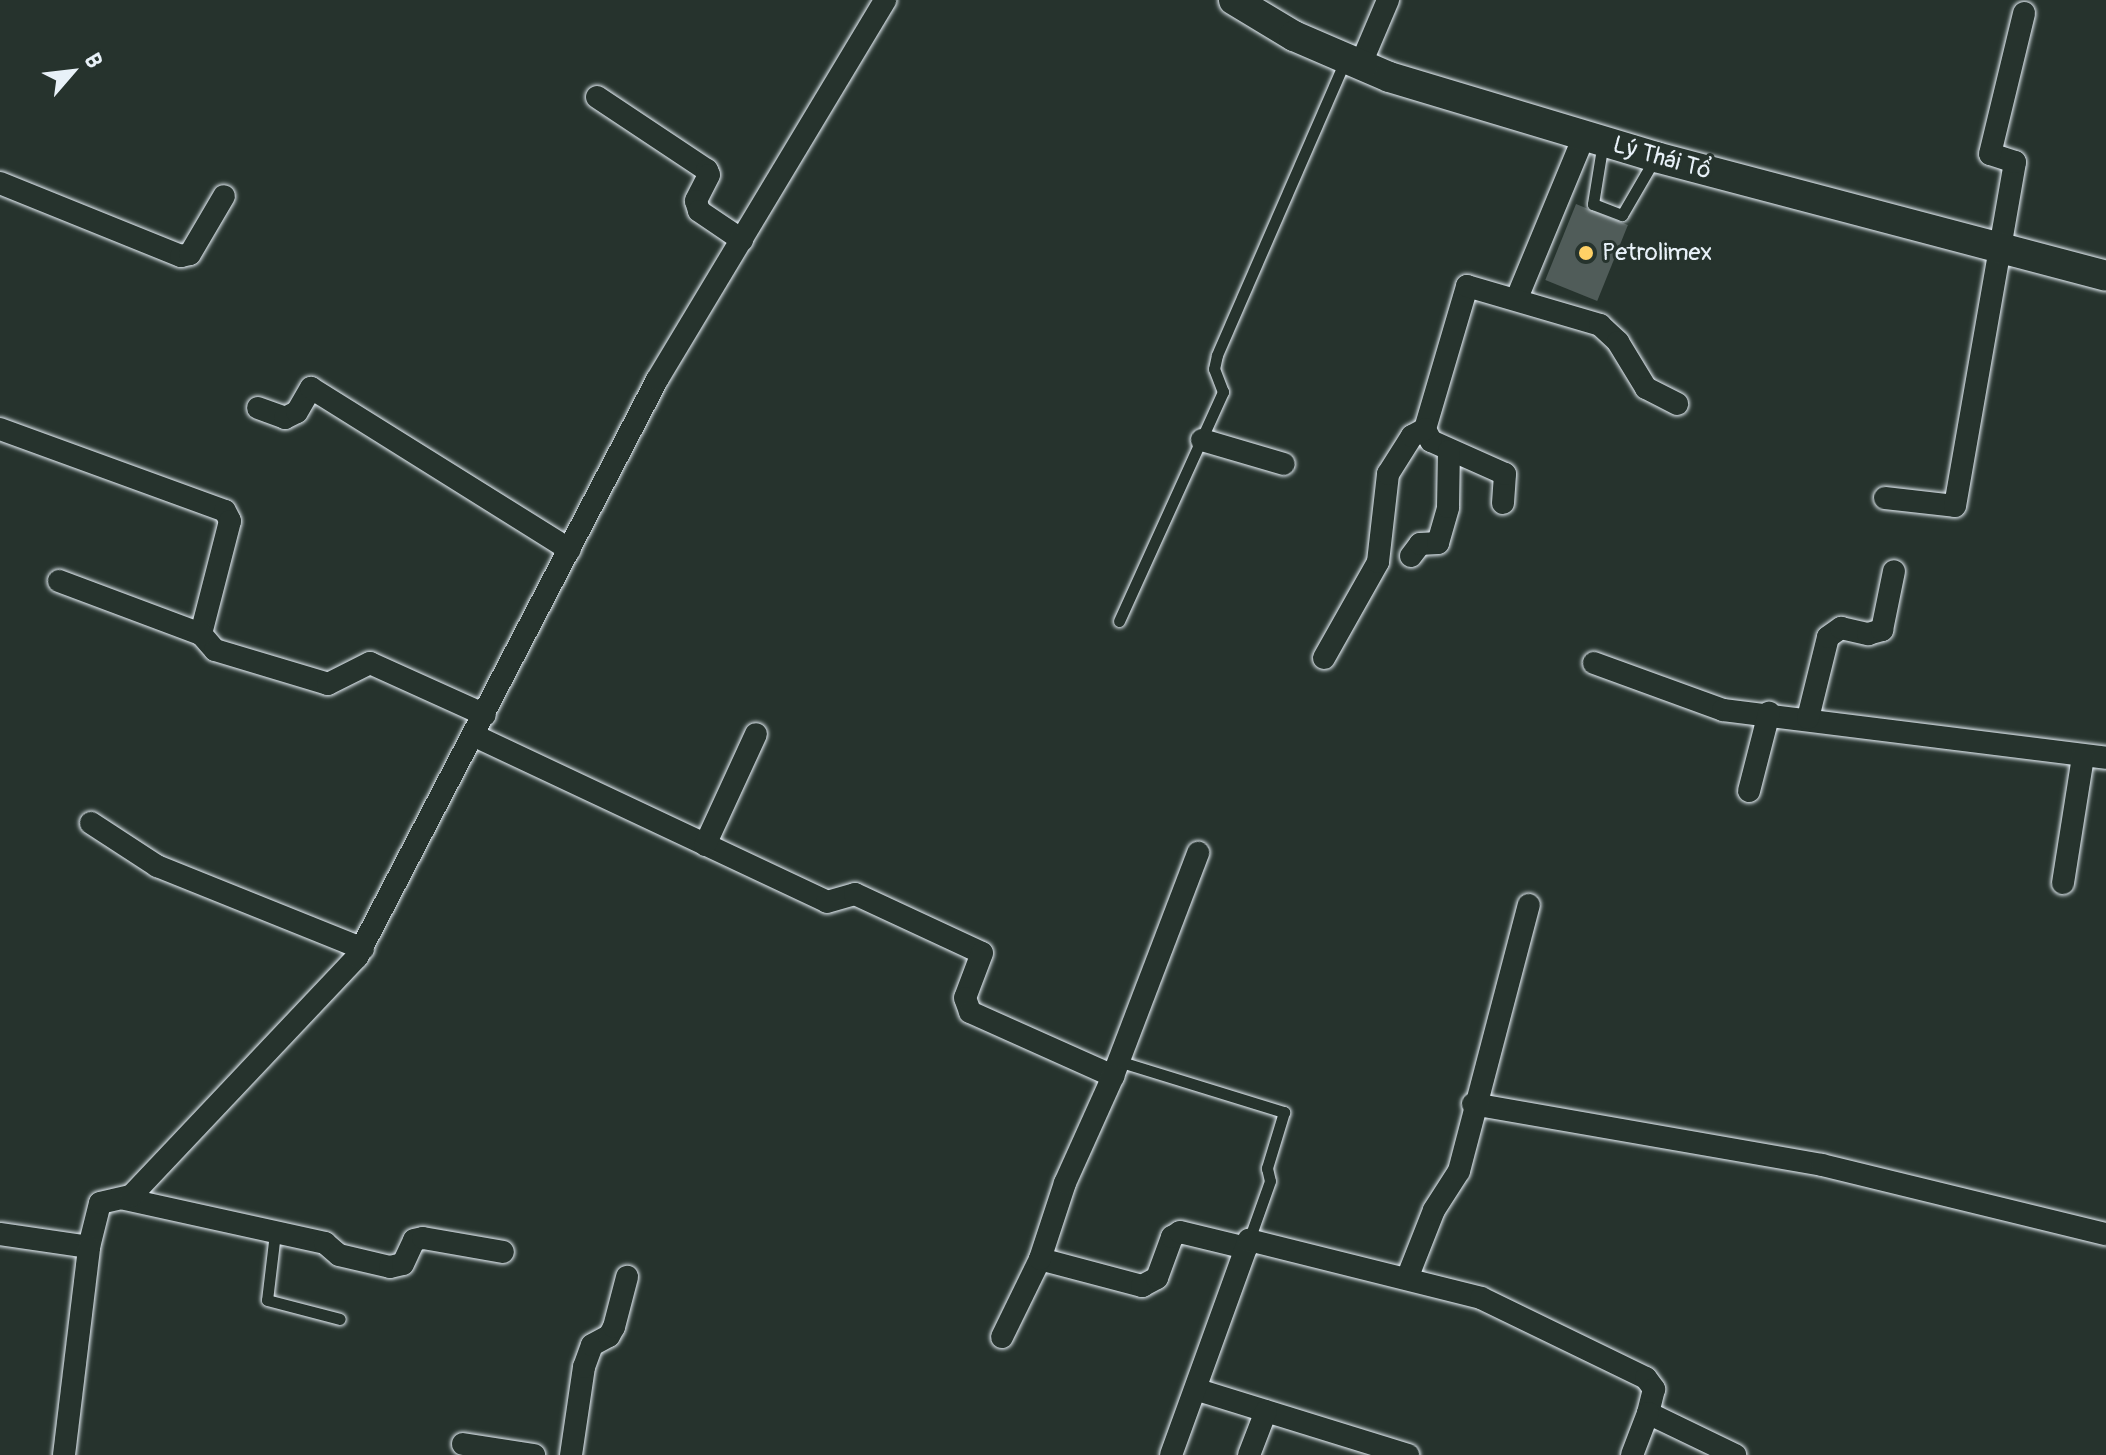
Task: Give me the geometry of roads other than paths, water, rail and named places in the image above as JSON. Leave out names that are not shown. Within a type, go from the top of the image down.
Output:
[{"type":"main road","name":"Lý Thái Tổ","points":[[1234,0],[1353,63],[1656,157],[2106,276]]},
{"type":"street","points":[[125,1199],[363,949],[657,380],[885,0]]},
{"type":"street","points":[[1353,63],[1388,0]]},
{"type":"street","points":[[1885,498],[1955,506],[2015,162],[1990,154],[2024,13]]},
{"type":"street","points":[[597,97],[707,170],[709,175],[696,201],[699,211],[742,240]]},
{"type":"street","points":[[1517,298],[1594,139]]},
{"type":"street","points":[[0,183],[181,256],[190,254],[224,196]]},
{"type":"street","points":[[1503,503],[1505,474],[1431,441],[1425,429],[1463,289],[1467,286],[1517,298],[1600,325],[1618,342],[1646,388],[1677,404]]},
{"type":"street","points":[[258,408],[285,418],[297,412],[311,388],[570,550]]},
{"type":"street","points":[[0,429],[225,511],[230,521],[201,634]]},
{"type":"street","points":[[1324,658],[1378,562],[1388,474],[1412,436],[1425,429]]},
{"type":"street","points":[[1202,440],[1284,464]]},
{"type":"street","points":[[1411,556],[1420,544],[1438,543],[1448,507],[1449,451]]},
{"type":"street","points":[[1808,718],[1828,637],[1841,628],[1868,634],[1882,630],[1894,571]]},
{"type":"street","points":[[59,581],[201,634],[215,650],[328,684],[370,663],[485,715]]},
{"type":"street","points":[[1594,663],[1723,710],[1769,713],[2106,758]]},
{"type":"street","points":[[1749,791],[1769,713]]},
{"type":"street","points":[[705,845],[756,734]]},
{"type":"street","points":[[475,736],[827,902],[855,894],[982,953],[965,998],[970,1012],[1116,1068]]},
{"type":"street","points":[[2063,883],[2083,757]]},
{"type":"street","points":[[91,823],[157,866],[363,949]]},
{"type":"street","points":[[1002,1337],[1040,1259],[1065,1183],[1116,1068],[1198,853]]},
{"type":"street","points":[[1408,1276],[1434,1210],[1459,1171],[1473,1104],[1529,905]]},
{"type":"street","points":[[1473,1104],[1822,1165],[2106,1234]]},
{"type":"street","points":[[64,1455],[89,1247],[100,1203],[125,1199],[325,1243],[339,1255],[390,1267],[403,1264],[414,1240],[423,1238],[503,1252]]},
{"type":"street","points":[[1040,1259],[1142,1286],[1157,1278],[1172,1237],[1180,1232],[1408,1276],[1481,1298],[1646,1378],[1654,1389],[1632,1455]]},
{"type":"street","points":[[0,1234],[89,1247]]},
{"type":"street","points":[[1171,1455],[1198,1390],[1248,1244]]},
{"type":"street","points":[[571,1455],[584,1367],[592,1345],[609,1336],[614,1327],[627,1277]]},
{"type":"street","points":[[1198,1390],[1266,1411],[1361,1448],[1408,1455]]},
{"type":"street","points":[[1249,1455],[1266,1411]]},
{"type":"street","points":[[1648,1413],[1735,1455]]},
{"type":"street","points":[[463,1444],[534,1455]]},
{"type":"lane","points":[[1119,621],[1223,392],[1214,369],[1217,355],[1353,63]]},
{"type":"lane","points":[[1594,139],[1593,204],[1622,215],[1656,157]]},
{"type":"lane","points":[[1116,1068],[1284,1112],[1267,1168],[1270,1181],[1248,1244]]},
{"type":"lane","points":[[275,1233],[267,1300],[340,1319]]},
{"type":"place","name":"Petrolimex","points":[[1586,253]]}]
